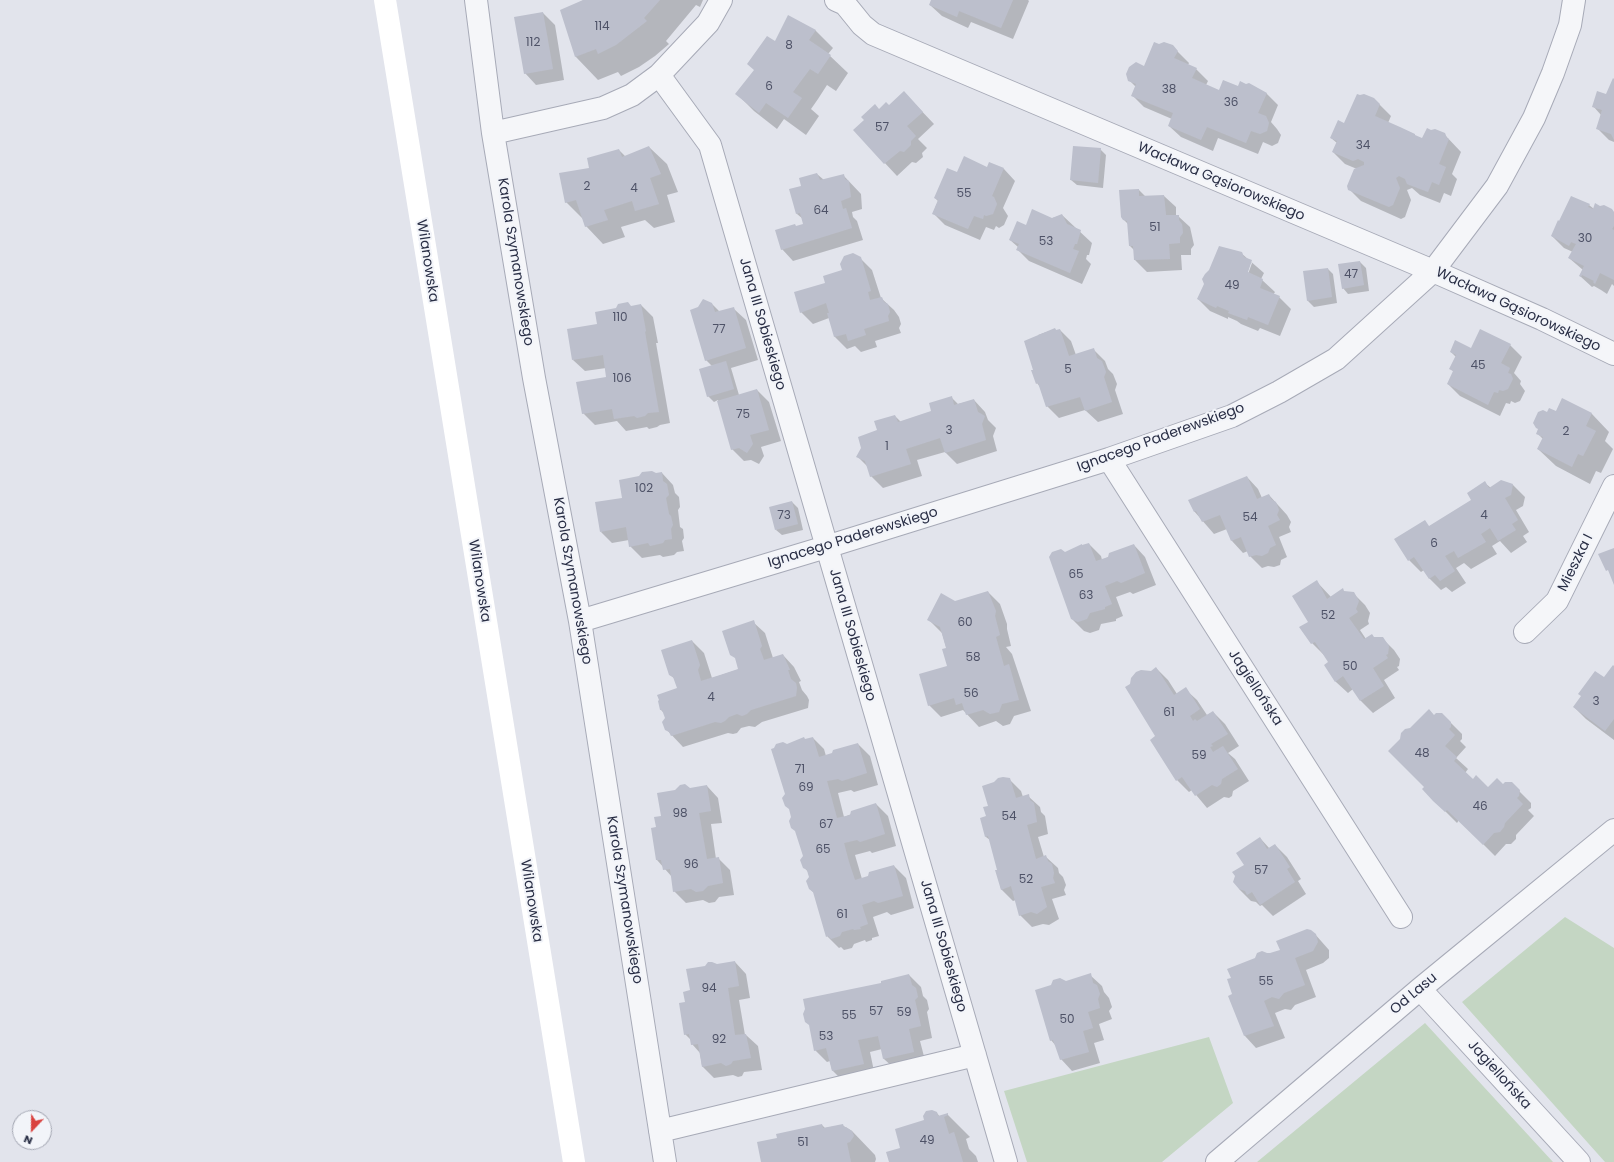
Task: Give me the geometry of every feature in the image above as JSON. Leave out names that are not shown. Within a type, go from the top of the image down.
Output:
[{"type":"main road","name":"Wilanowska","points":[[385,0],[574,1162]]},
{"type":"street","name":"Karola Szymanowskiego","points":[[476,0],[493,133],[534,378],[580,621],[665,1162]]},
{"type":"street","points":[[493,133],[603,108],[632,95],[659,75],[708,23],[721,0]]},
{"type":"street","name":"Wacława Gąsiorowskiego","points":[[836,0],[845,4],[862,25],[873,34],[1433,271],[1614,354]]},
{"type":"street","name":"Ignacego Paderewskiego","points":[[580,621],[826,548],[1109,459],[1232,416],[1279,392],[1336,359],[1433,271],[1497,186],[1534,118],[1553,73],[1570,25],[1574,0]]},
{"type":"street","name":"Jana III Sobieskiego","points":[[659,75],[710,145],[826,548],[1006,1162]]},
{"type":"street","name":"Jagiellońska","points":[[1109,459],[1402,917]]},
{"type":"street","name":"Mieszka I","points":[[1526,632],[1558,600],[1614,486]]},
{"type":"street","name":"Od Lasu","points":[[1217,1162],[1420,989],[1614,830]]},
{"type":"street","name":"Jagiellońska","points":[[1420,989],[1579,1162]]},
{"type":"street","points":[[660,1131],[975,1055]]},
{"type":"green space","points":[[1565,917],[1614,948],[1614,1162],[1605,1162],[1462,1002]]},
{"type":"green space","points":[[1425,1023],[1553,1162],[1257,1162]]},
{"type":"green space","points":[[1209,1037],[1233,1103],[1162,1162],[1027,1162],[1004,1091]]},
{"type":"building","points":[[583,0],[660,0],[644,18],[647,21],[616,45],[598,54],[596,49],[575,57],[560,10]]},
{"type":"building","points":[[931,0],[1013,0],[1001,28],[959,11],[957,17],[929,5]]},
{"type":"building","points":[[543,12],[553,69],[524,74],[514,17]]},
{"type":"building","points":[[788,15],[816,30],[809,40],[831,55],[818,74],[810,69],[793,92],[802,98],[788,118],[766,103],[759,113],[735,94],[754,70],[747,64],[767,36],[775,41]]},
{"type":"building","points":[[1154,42],[1159,44],[1164,42],[1173,45],[1178,51],[1174,58],[1197,68],[1192,78],[1219,90],[1223,80],[1238,86],[1240,81],[1246,84],[1249,83],[1267,93],[1258,113],[1266,116],[1269,123],[1267,131],[1260,134],[1251,131],[1246,143],[1207,127],[1201,140],[1168,126],[1173,113],[1131,96],[1136,84],[1128,81],[1126,74],[1129,67],[1136,62],[1144,66]]},
{"type":"building","points":[[1613,78],[1614,140],[1611,134],[1596,129],[1602,110],[1592,107],[1597,91],[1606,94]]},
{"type":"building","points":[[904,91],[923,112],[907,126],[916,136],[911,141],[911,145],[904,152],[900,151],[884,164],[853,130],[864,120],[861,117],[875,104],[879,109],[886,102],[889,105]]},
{"type":"building","points":[[1357,94],[1364,94],[1374,98],[1380,104],[1375,116],[1415,135],[1422,138],[1427,128],[1445,133],[1449,139],[1439,164],[1446,167],[1439,185],[1432,182],[1428,192],[1407,184],[1405,179],[1399,176],[1396,178],[1400,188],[1393,205],[1389,207],[1348,190],[1347,186],[1354,169],[1364,165],[1364,162],[1358,159],[1353,161],[1332,152],[1337,141],[1330,138],[1338,120],[1344,123]]},
{"type":"building","points":[[649,146],[661,174],[650,178],[659,204],[635,211],[632,201],[604,210],[608,220],[585,227],[576,200],[565,203],[559,173],[589,168],[587,158],[619,149],[622,157]]},
{"type":"building","points":[[1073,146],[1101,148],[1098,183],[1070,180]]},
{"type":"building","points":[[964,156],[987,167],[989,162],[1004,168],[992,196],[997,204],[993,214],[986,216],[984,215],[983,219],[974,216],[968,229],[932,214],[938,200],[934,198],[947,168],[957,172]]},
{"type":"building","points":[[817,173],[820,180],[844,174],[845,179],[849,181],[851,197],[841,201],[843,209],[846,208],[852,228],[781,250],[775,230],[795,224],[796,226],[803,224],[800,213],[796,214],[789,189],[801,186],[799,178]]},
{"type":"building","points":[[1139,189],[1139,196],[1164,195],[1166,215],[1179,215],[1183,233],[1180,237],[1180,243],[1169,244],[1170,259],[1134,260],[1133,246],[1129,246],[1127,221],[1123,220],[1121,217],[1119,190]]},
{"type":"building","points":[[1571,196],[1590,204],[1588,207],[1593,209],[1595,203],[1600,206],[1604,205],[1612,209],[1614,212],[1614,226],[1612,229],[1614,230],[1614,280],[1600,273],[1595,284],[1593,282],[1594,281],[1582,275],[1581,277],[1579,276],[1584,266],[1568,258],[1576,244],[1571,242],[1569,246],[1551,236]]},
{"type":"building","points":[[1032,209],[1052,218],[1062,214],[1067,224],[1081,230],[1077,244],[1075,244],[1073,249],[1079,251],[1070,273],[1016,250],[1019,244],[1009,240],[1017,221],[1026,225]]},
{"type":"building","points":[[1219,246],[1242,252],[1244,257],[1252,260],[1248,272],[1263,279],[1260,288],[1280,296],[1268,325],[1248,317],[1247,320],[1228,313],[1229,311],[1217,306],[1216,308],[1197,299],[1204,284],[1202,279],[1209,270]]},
{"type":"building","points":[[853,253],[861,257],[871,291],[868,292],[870,300],[882,297],[884,302],[888,304],[890,312],[888,316],[889,321],[864,329],[866,335],[848,341],[846,334],[834,337],[827,313],[829,313],[826,303],[800,313],[794,292],[825,283],[823,276],[842,270],[840,264],[844,256]]},
{"type":"building","points":[[1360,261],[1364,285],[1342,289],[1338,264]]},
{"type":"building","points":[[1328,268],[1332,297],[1307,301],[1303,271]]},
{"type":"building","points":[[703,299],[712,303],[715,312],[734,307],[746,348],[705,361],[690,310],[698,307]]},
{"type":"building","points":[[628,302],[631,306],[641,304],[659,412],[648,413],[645,416],[637,418],[634,416],[614,419],[612,409],[582,414],[576,382],[606,377],[603,355],[572,360],[567,329],[597,324],[595,312],[616,308],[618,304]]},
{"type":"building","points":[[1055,328],[1056,330],[1060,329],[1069,356],[1094,348],[1097,358],[1102,361],[1106,372],[1104,377],[1112,402],[1085,411],[1080,397],[1046,407],[1038,383],[1036,384],[1031,370],[1033,370],[1024,341]]},
{"type":"building","points":[[1480,329],[1511,344],[1501,363],[1510,368],[1508,373],[1511,374],[1513,379],[1508,389],[1503,391],[1499,390],[1498,393],[1494,392],[1488,405],[1447,384],[1453,371],[1449,369],[1456,355],[1450,352],[1455,340],[1471,348]]},
{"type":"building","points":[[726,361],[734,389],[707,397],[699,369]]},
{"type":"building","points":[[757,389],[769,430],[750,435],[753,444],[747,453],[739,448],[731,450],[717,401]]},
{"type":"building","points":[[952,396],[954,405],[974,399],[978,412],[985,416],[982,424],[986,440],[945,453],[940,438],[906,449],[911,464],[870,477],[865,461],[856,457],[861,448],[858,437],[877,430],[874,421],[895,415],[898,422],[931,411],[929,403]]},
{"type":"building","points":[[1562,398],[1592,413],[1586,426],[1596,431],[1583,456],[1578,454],[1572,467],[1537,449],[1543,437],[1536,434],[1538,429],[1533,423],[1538,412],[1543,410],[1547,412],[1549,408],[1556,411]]},
{"type":"building","points":[[652,471],[656,473],[662,472],[663,481],[667,484],[669,495],[666,498],[673,525],[671,529],[672,539],[650,546],[648,543],[629,547],[626,527],[600,532],[595,502],[622,498],[619,480],[639,476],[642,472]]},
{"type":"building","points":[[1247,476],[1257,499],[1269,494],[1271,499],[1276,502],[1279,510],[1277,515],[1280,520],[1268,526],[1276,545],[1270,548],[1268,553],[1262,556],[1256,555],[1249,557],[1241,537],[1231,541],[1220,515],[1202,522],[1196,511],[1194,512],[1188,500]]},
{"type":"building","points":[[1501,480],[1513,484],[1511,495],[1505,498],[1518,520],[1512,524],[1516,530],[1498,541],[1490,528],[1481,534],[1486,542],[1458,558],[1454,551],[1445,556],[1455,571],[1440,581],[1435,575],[1429,579],[1414,557],[1408,561],[1394,539],[1425,520],[1429,526],[1471,500],[1467,493],[1485,481],[1489,488]]},
{"type":"building","points":[[792,501],[798,524],[775,530],[769,507]]},
{"type":"building","points":[[1089,543],[1096,561],[1108,557],[1109,553],[1134,544],[1145,573],[1121,583],[1117,581],[1105,586],[1112,604],[1105,607],[1105,609],[1090,613],[1087,619],[1078,622],[1071,619],[1049,557],[1052,552],[1061,549],[1065,552],[1082,544]]},
{"type":"building","points":[[1614,548],[1614,585],[1608,570],[1606,571],[1598,554]]},
{"type":"building","points":[[1317,580],[1327,599],[1343,588],[1344,591],[1354,592],[1359,601],[1356,609],[1358,612],[1349,618],[1364,639],[1372,634],[1374,637],[1383,637],[1389,646],[1388,654],[1386,655],[1388,658],[1373,668],[1384,686],[1360,701],[1343,676],[1335,682],[1324,665],[1328,662],[1315,642],[1311,644],[1299,627],[1308,622],[1292,596]]},
{"type":"building","points":[[988,591],[996,611],[995,616],[1000,635],[996,637],[1004,666],[1009,664],[1019,700],[1002,704],[999,712],[990,714],[983,710],[966,715],[962,703],[956,705],[954,698],[928,706],[919,674],[947,666],[942,649],[946,648],[940,627],[927,620],[941,593],[955,601]]},
{"type":"building","points":[[754,620],[762,646],[760,649],[764,660],[783,654],[790,670],[788,670],[791,679],[796,683],[796,696],[751,710],[742,716],[737,714],[729,717],[721,723],[715,722],[671,736],[669,732],[665,730],[662,722],[665,718],[662,710],[660,710],[657,695],[677,688],[673,677],[669,675],[661,650],[692,640],[700,665],[698,670],[701,681],[720,675],[738,669],[735,658],[730,655],[722,631]]},
{"type":"building","points":[[1613,665],[1614,719],[1605,731],[1573,707],[1581,696],[1578,694],[1595,671],[1604,677]]},
{"type":"building","points":[[1156,667],[1174,695],[1186,687],[1200,709],[1190,716],[1193,721],[1195,719],[1197,721],[1213,711],[1228,734],[1211,744],[1213,746],[1210,747],[1213,752],[1223,746],[1238,769],[1222,779],[1221,784],[1217,787],[1212,785],[1195,796],[1182,777],[1176,781],[1150,740],[1155,736],[1125,687],[1130,684],[1131,678],[1136,672],[1141,670],[1151,671]]},
{"type":"building","points":[[1429,709],[1434,715],[1436,713],[1442,713],[1451,722],[1451,727],[1449,729],[1455,735],[1445,746],[1457,757],[1454,761],[1473,779],[1476,775],[1488,787],[1497,778],[1503,784],[1505,782],[1512,782],[1520,790],[1517,798],[1523,804],[1505,823],[1500,832],[1494,833],[1483,845],[1447,810],[1445,812],[1433,801],[1422,789],[1424,787],[1388,751],[1400,739],[1401,733],[1405,729],[1410,728]]},
{"type":"building","points":[[804,737],[805,739],[813,737],[819,757],[832,753],[833,750],[858,743],[867,773],[842,781],[838,779],[827,781],[837,818],[850,815],[851,811],[876,803],[885,834],[860,842],[857,840],[844,843],[849,862],[855,880],[868,876],[869,872],[894,865],[903,896],[878,903],[874,901],[862,905],[868,924],[860,927],[861,929],[853,929],[842,932],[840,936],[831,939],[828,936],[826,937],[813,892],[809,889],[806,881],[809,877],[807,870],[803,868],[800,860],[803,856],[795,831],[791,828],[789,821],[791,817],[789,809],[785,806],[782,798],[785,794],[771,749],[774,748],[776,744],[783,742],[787,744]]},
{"type":"building","points":[[1003,777],[1010,778],[1016,798],[1029,794],[1030,800],[1034,803],[1037,822],[1027,825],[1036,859],[1046,855],[1048,861],[1052,864],[1055,883],[1041,887],[1047,907],[1037,914],[1031,912],[1019,916],[1011,886],[1001,890],[988,836],[985,837],[980,818],[986,816],[983,807],[988,806],[982,786]]},
{"type":"building","points":[[685,784],[690,788],[707,785],[711,811],[699,813],[707,859],[719,857],[723,883],[708,886],[703,891],[696,892],[691,889],[673,892],[670,869],[663,870],[661,860],[656,860],[651,828],[656,827],[654,817],[661,816],[657,793],[675,790],[680,785]]},
{"type":"building","points":[[1260,837],[1267,849],[1275,844],[1290,867],[1287,869],[1295,882],[1260,905],[1252,892],[1247,895],[1245,891],[1239,889],[1233,882],[1235,876],[1232,872],[1244,865],[1236,853]]},
{"type":"building","points":[[1307,929],[1316,934],[1318,942],[1313,951],[1295,958],[1305,985],[1284,993],[1279,999],[1272,997],[1264,1001],[1274,1026],[1244,1036],[1228,996],[1232,994],[1227,979],[1231,978],[1227,969],[1255,958],[1257,953],[1262,951],[1270,953],[1280,950],[1276,941]]},
{"type":"building","points":[[735,961],[739,986],[728,988],[735,1035],[746,1034],[751,1058],[733,1061],[731,1064],[726,1066],[721,1063],[702,1067],[698,1044],[691,1045],[689,1034],[684,1035],[679,1003],[685,1002],[683,992],[690,990],[686,969],[705,966],[708,962],[717,964]]},
{"type":"building","points":[[1091,973],[1093,983],[1097,985],[1100,994],[1098,999],[1100,1008],[1088,1012],[1093,1028],[1083,1031],[1089,1052],[1060,1060],[1053,1040],[1050,1041],[1035,990],[1051,985],[1053,980],[1060,978],[1066,981]]},
{"type":"building","points":[[909,974],[912,985],[916,988],[918,997],[915,1000],[921,1026],[909,1029],[914,1052],[883,1059],[878,1036],[858,1040],[864,1064],[832,1071],[826,1048],[814,1051],[809,1025],[805,1022],[803,1014],[805,1009],[803,999],[881,983],[881,981]]},
{"type":"building","points":[[932,1110],[937,1112],[938,1116],[948,1113],[948,1115],[944,1117],[949,1134],[954,1132],[963,1162],[889,1162],[886,1152],[900,1148],[895,1129],[924,1120],[923,1116],[926,1111]]},
{"type":"building","points":[[822,1124],[823,1128],[843,1124],[844,1127],[852,1131],[854,1136],[850,1142],[847,1143],[851,1162],[761,1162],[757,1142],[777,1138],[776,1134]]}]
